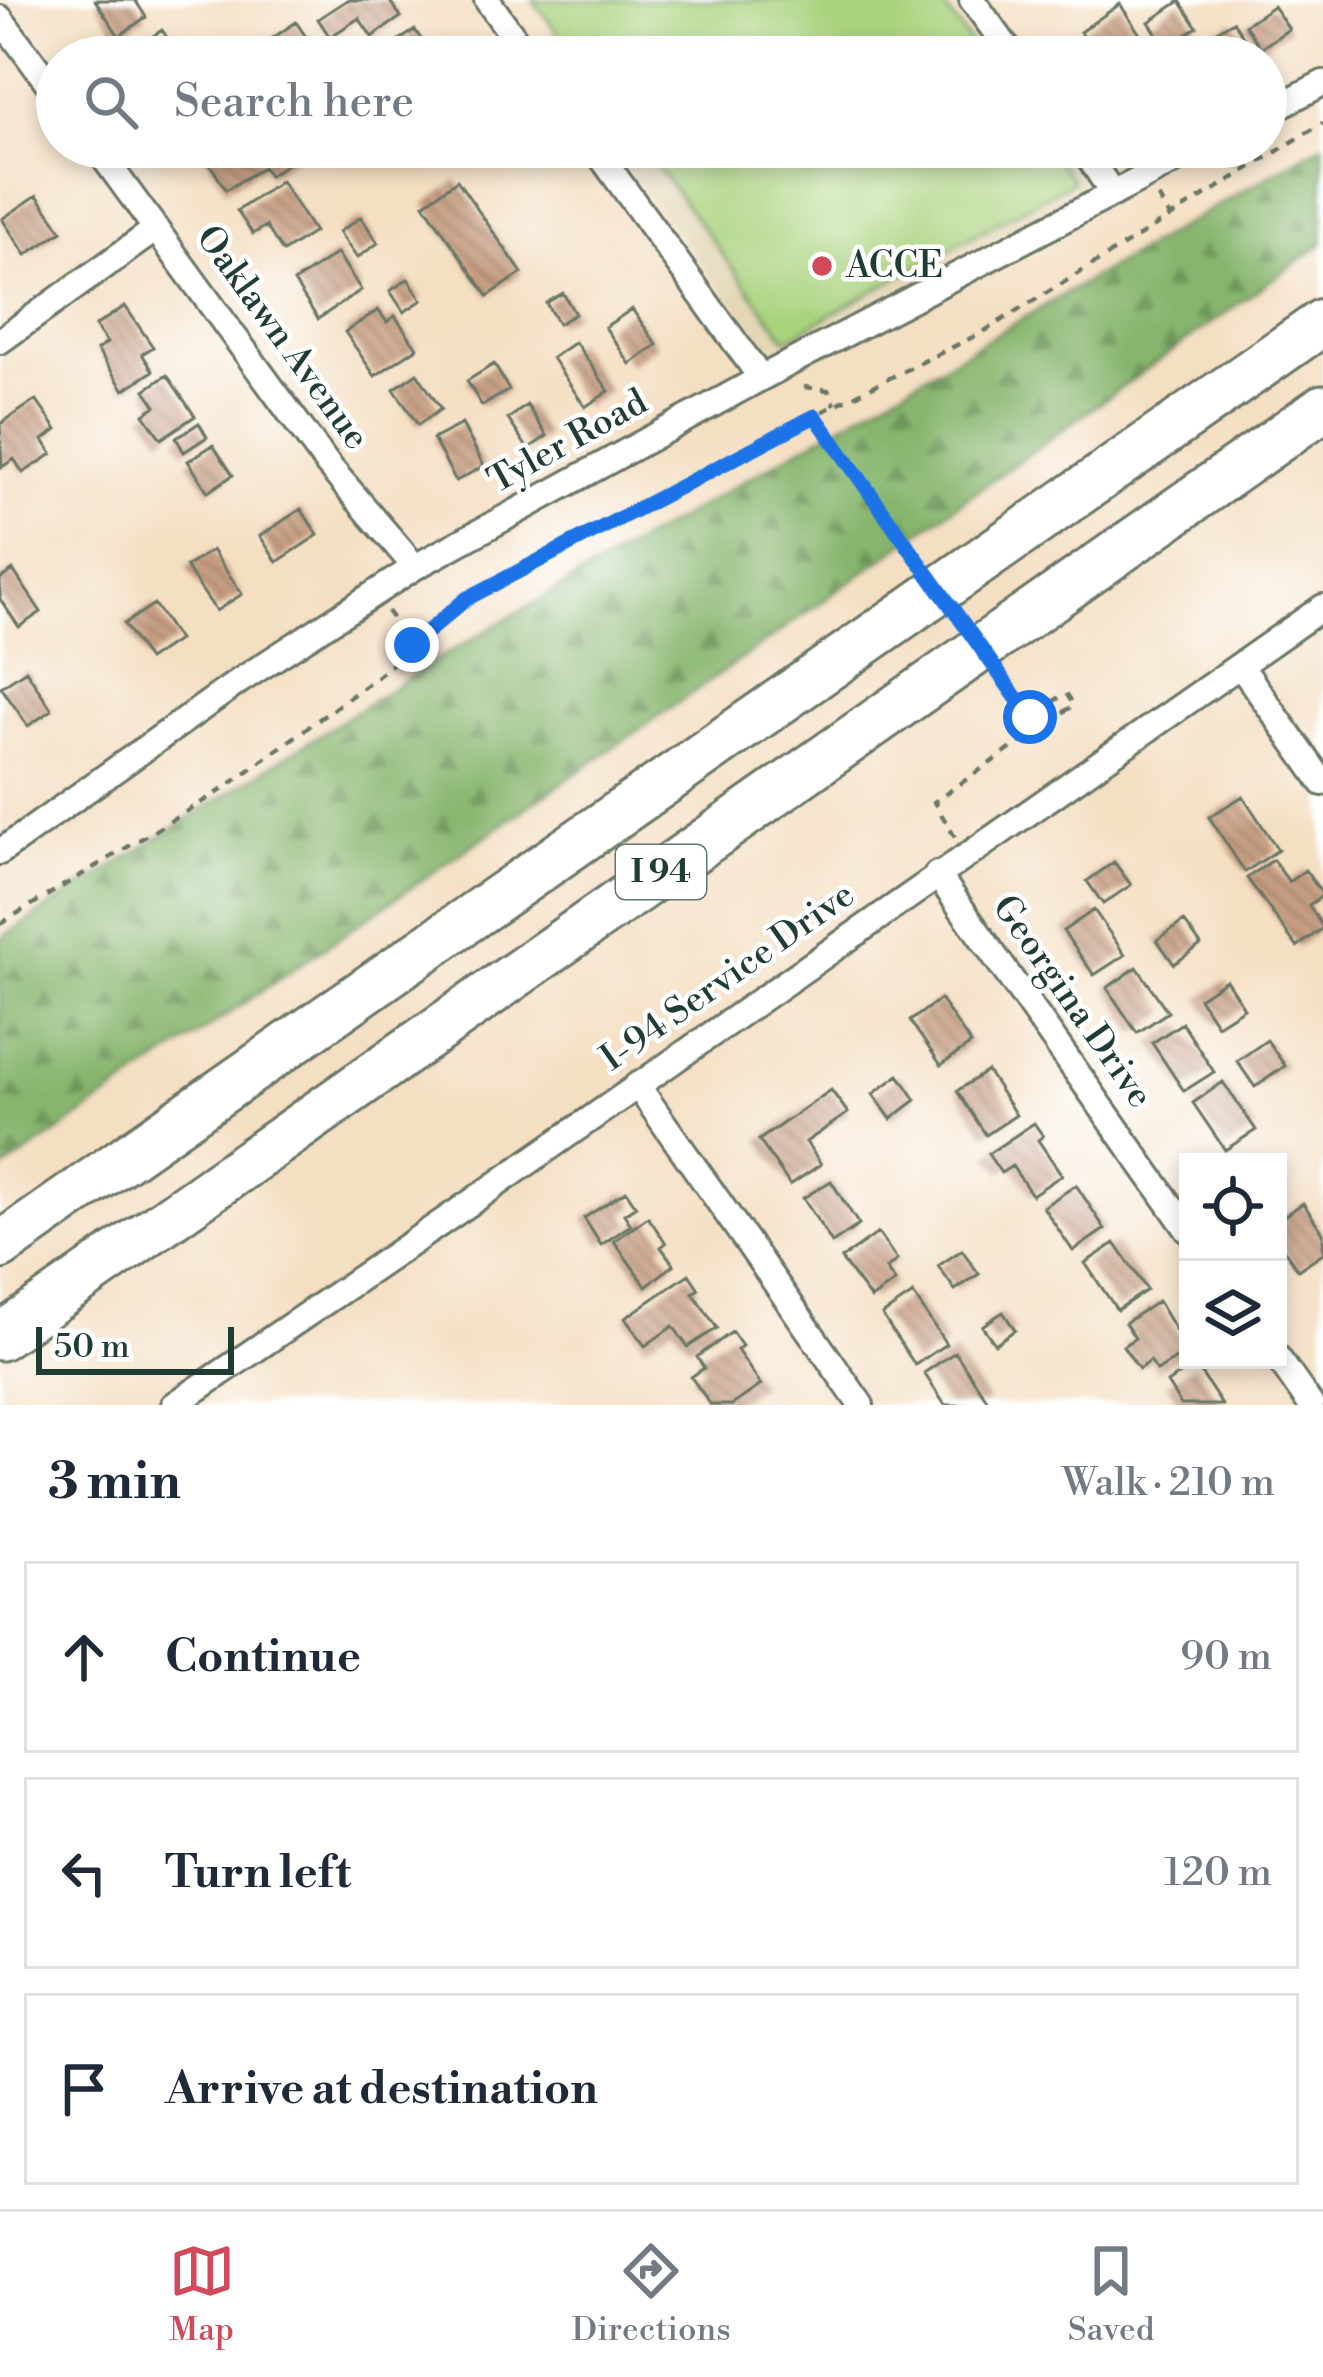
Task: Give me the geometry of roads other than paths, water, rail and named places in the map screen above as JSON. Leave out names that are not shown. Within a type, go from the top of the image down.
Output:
[{"type":"highway","name":"I 94","points":[[0,1246],[1323,322]]},
{"type":"highway","name":"I 94","points":[[0,1337],[1323,407]]},
{"type":"street","points":[[487,0],[513,36]]},
{"type":"street","points":[[972,0],[999,36]]},
{"type":"street","points":[[0,18],[36,67]]},
{"type":"street","points":[[1287,102],[1323,83]]},
{"type":"street","name":"Oaklawn Avenue","points":[[111,168],[328,464],[415,567]]},
{"type":"street","points":[[609,168],[761,378]]},
{"type":"street","points":[[1096,168],[1113,194]]},
{"type":"street","name":"Tyler Road","points":[[0,852],[238,682],[415,567],[761,378],[1162,168]]},
{"type":"street","points":[[0,340],[156,229]]},
{"type":"street","name":"I-94 Service Drive","points":[[174,1405],[1323,607]]},
{"type":"street","points":[[1240,665],[1323,783]]},
{"type":"street","name":"Georgina Drive","points":[[937,874],[1179,1217]]},
{"type":"street","points":[[637,1085],[861,1405]]},
{"type":"street","points":[[1286,1369],[1311,1405]]},
{"type":"place","name":"ACCE","points":[[822,266]]}]
